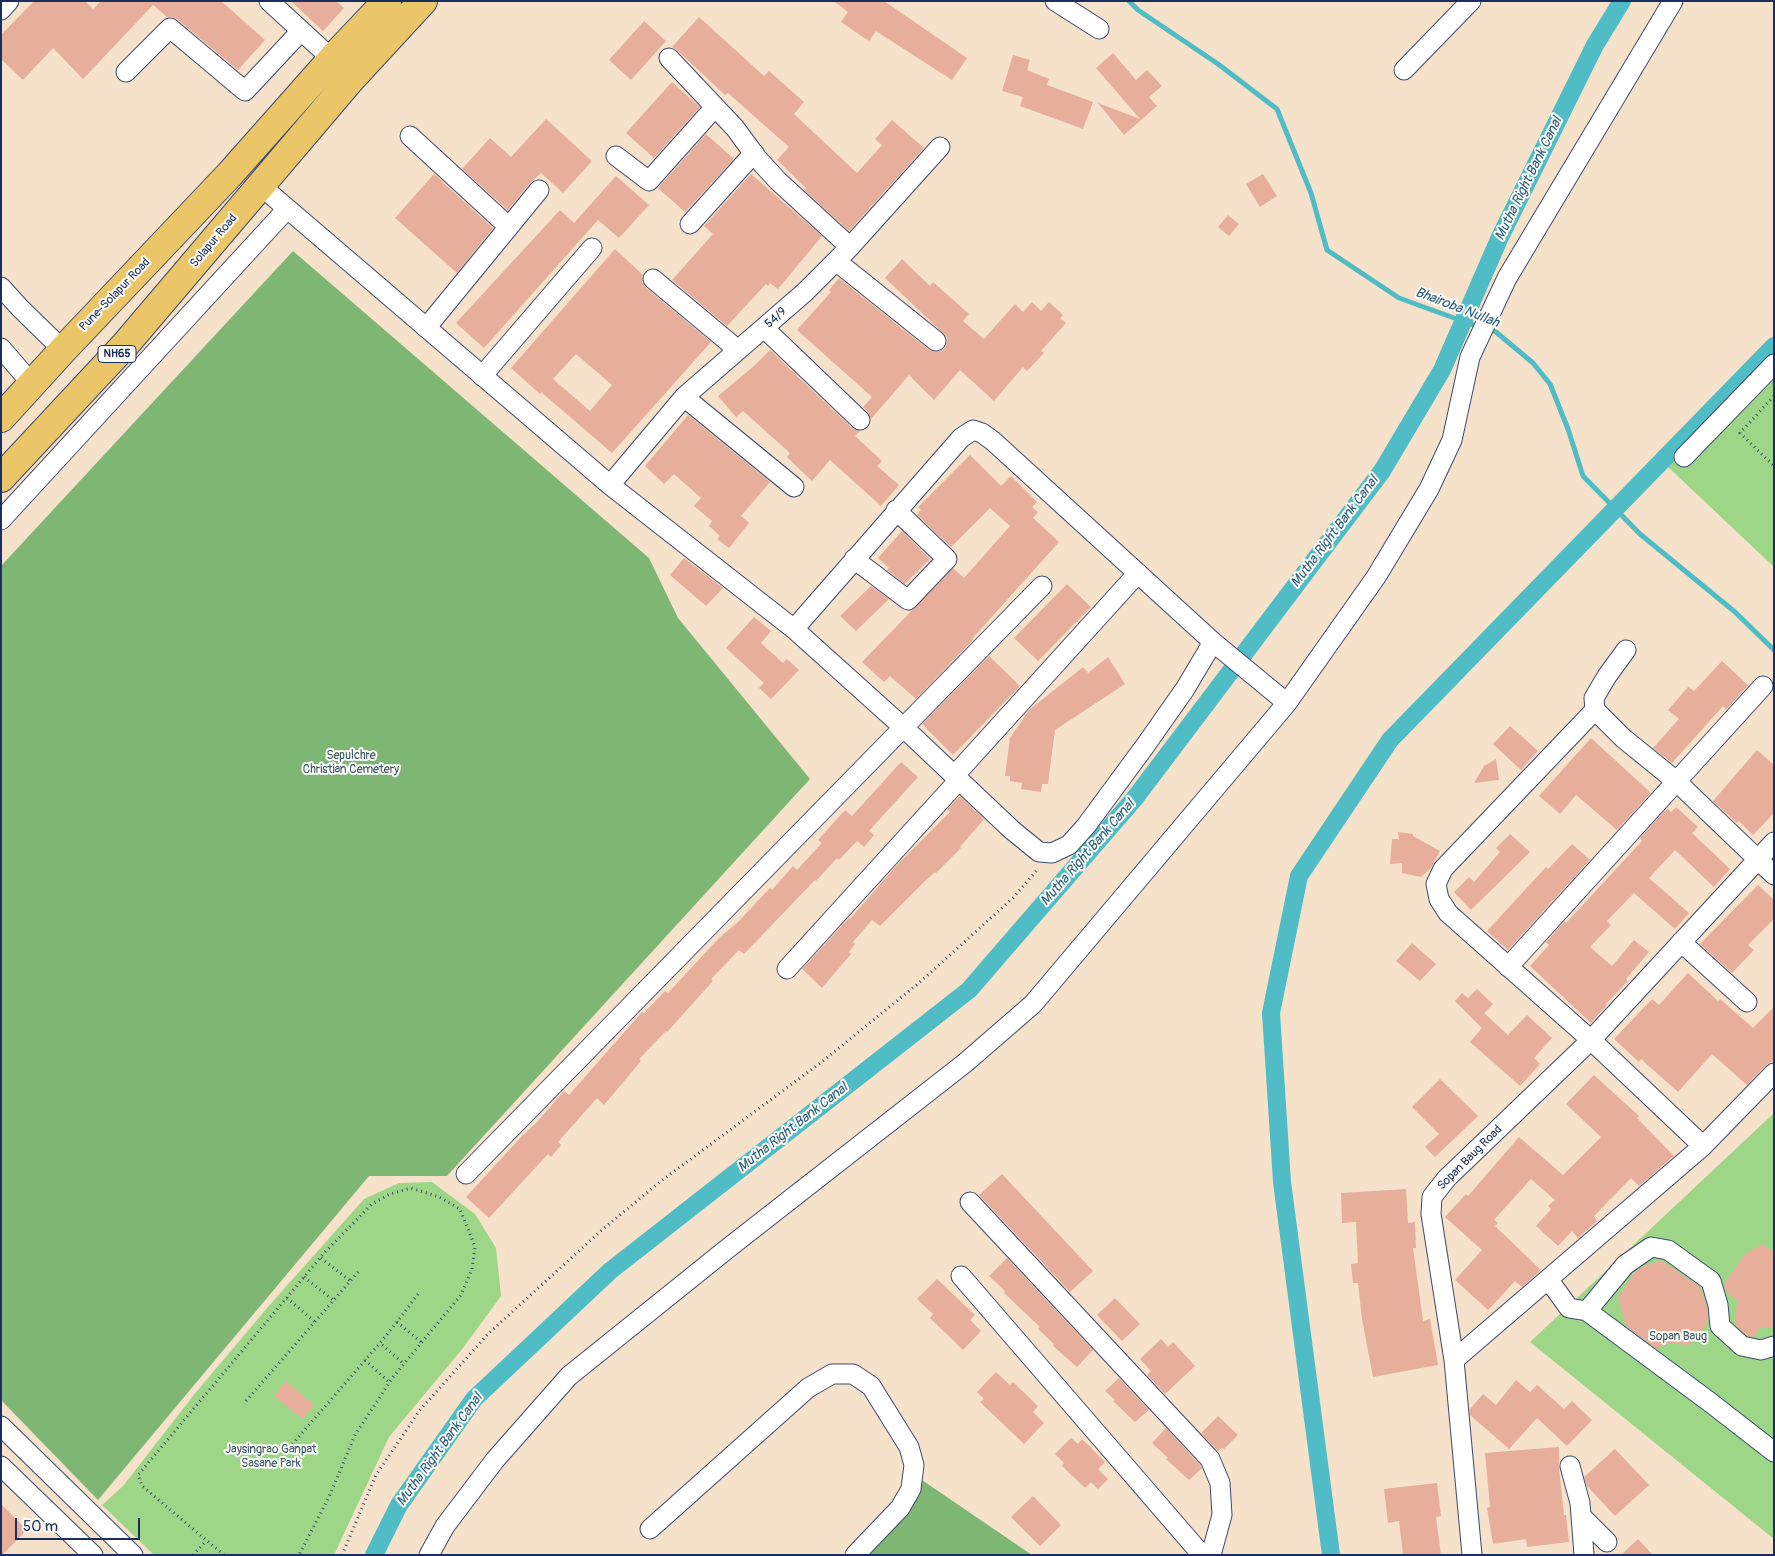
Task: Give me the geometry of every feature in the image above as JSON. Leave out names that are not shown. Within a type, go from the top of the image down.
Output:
[{"type":"highway","points":[[332,59],[388,1]]},
{"type":"highway","name":"Solapur Road","points":[[1,478],[125,346],[351,79],[423,1]]},
{"type":"highway","name":"Pune-Solapur Road","points":[[1,418],[230,174],[332,59]]},
{"type":"street","points":[[269,1],[332,59]]},
{"type":"street","points":[[1056,1],[1099,29]]},
{"type":"street","points":[[1404,70],[1471,1]]},
{"type":"street","points":[[429,1555],[445,1526],[495,1460],[569,1376],[965,1063],[1033,1004],[1287,703],[1376,577],[1429,488],[1452,440],[1470,357],[1507,278],[1673,1]]},
{"type":"street","points":[[126,72],[170,28],[245,91],[301,31]]},
{"type":"street","points":[[669,58],[735,128],[778,181],[850,247]]},
{"type":"street","points":[[616,156],[650,181],[715,107]]},
{"type":"street","points":[[410,136],[509,226]]},
{"type":"street","name":"54/9","points":[[610,485],[684,397],[805,292],[836,262],[940,147]]},
{"type":"street","points":[[690,224],[754,153]]},
{"type":"street","points":[[261,186],[610,485],[794,630],[904,728],[1012,830],[1039,852],[1052,853],[1068,844],[1086,826],[1151,738],[1185,688],[1219,647]]},
{"type":"street","points":[[426,328],[539,190]]},
{"type":"street","points":[[1,520],[287,209]]},
{"type":"street","points":[[482,376],[592,248]]},
{"type":"street","points":[[836,262],[936,341]]},
{"type":"street","points":[[653,279],[738,350]]},
{"type":"street","points":[[1,287],[63,350]]},
{"type":"street","points":[[764,328],[860,420]]},
{"type":"street","points":[[1,348],[32,384]]},
{"type":"street","points":[[1684,457],[1774,364]]},
{"type":"street","points":[[684,397],[794,487]]},
{"type":"street","points":[[794,630],[960,438],[973,430],[982,433],[993,441],[1219,647],[1287,703]]},
{"type":"street","points":[[854,559],[908,600],[946,559],[896,510]]},
{"type":"street","points":[[787,970],[1138,573]]},
{"type":"street","points":[[466,1174],[1042,586]]},
{"type":"street","points":[[1626,650],[1606,676],[1594,698],[1595,710],[1622,738],[1676,781],[1774,874]]},
{"type":"street","points":[[1508,967],[1763,686]]},
{"type":"street","points":[[1595,710],[1443,870],[1436,884],[1439,899],[1448,913],[1591,1040],[1703,1146]]},
{"type":"street","name":"Sopan Baug Road","points":[[1472,1555],[1454,1360],[1431,1214],[1432,1197],[1447,1178],[1591,1040],[1774,842]]},
{"type":"street","points":[[1681,942],[1747,1002]]},
{"type":"street","points":[[1454,1360],[1703,1146],[1774,1073]]},
{"type":"street","points":[[970,1202],[1210,1459],[1220,1483],[1222,1515],[1211,1555]]},
{"type":"street","points":[[1587,1312],[1625,1265],[1652,1247],[1668,1250],[1711,1281],[1718,1305],[1720,1326],[1742,1346],[1761,1350],[1774,1346]]},
{"type":"street","points":[[961,1276],[1202,1555]]},
{"type":"street","points":[[1548,1279],[1569,1308],[1587,1312],[1774,1452]]},
{"type":"street","points":[[650,1529],[808,1388],[832,1374],[853,1374],[871,1386],[909,1447],[914,1465],[911,1489],[900,1508],[855,1555]]},
{"type":"street","points":[[1,1426],[133,1555]]},
{"type":"street","points":[[1570,1466],[1580,1503],[1584,1555]]},
{"type":"street","points":[[3,1472],[83,1552],[102,1525]]},
{"type":"street","points":[[1582,1517],[1607,1542]]},
{"type":"path","points":[[1774,396],[1740,433],[1774,466]]},
{"type":"path","points":[[342,1555],[376,1475],[420,1410],[489,1333],[603,1229],[661,1181],[823,1061],[920,982],[1013,898],[1052,853]]},
{"type":"path","points":[[224,1555],[142,1486],[138,1475],[321,1257],[372,1204],[390,1194],[411,1188],[439,1197],[460,1209],[475,1247],[472,1270],[460,1295],[389,1382],[355,1435],[329,1498],[299,1555]]},
{"type":"path","points":[[321,1257],[350,1281]]},
{"type":"path","points":[[246,1401],[359,1271]]},
{"type":"path","points":[[304,1277],[333,1300]]},
{"type":"path","points":[[290,1448],[380,1343],[418,1294]]},
{"type":"path","points":[[287,1298],[315,1322]]},
{"type":"path","points":[[397,1322],[421,1342]]},
{"type":"path","points":[[380,1343],[404,1364]]},
{"type":"path","points":[[365,1360],[389,1382]]},
{"type":"path","points":[[194,1555],[206,1541]]},
{"type":"green space","name":"Sepulchre Christian Cemetery","points":[[293,251],[649,558],[678,618],[810,779],[447,1176],[369,1176],[98,1500],[1,1400],[1,566]]},
{"type":"green space","points":[[1774,358],[1774,567],[1667,466]]},
{"type":"green space","name":"Sopan Baug","points":[[1774,1113],[1774,1539],[1530,1342]]},
{"type":"green space","name":"Jaysingrao Ganpat Sasane Park","points":[[432,1182],[475,1214],[496,1248],[501,1296],[463,1348],[389,1437],[334,1555],[154,1555],[102,1505],[123,1486],[193,1396],[267,1308],[364,1199],[399,1183]]},
{"type":"green space","points":[[919,1478],[1032,1555],[863,1555]]},
{"type":"building","points":[[34,1],[85,1],[93,9],[101,1],[221,1],[265,40],[238,70],[177,19],[167,17],[153,5],[83,79],[53,48],[23,80],[1,59],[1,35]]},
{"type":"building","points":[[291,1],[336,1],[344,8],[323,31]]},
{"type":"building","points":[[834,1],[884,1],[967,58],[952,80],[876,31],[869,41],[841,22],[848,12]]},
{"type":"building","points":[[699,17],[764,76],[769,71],[804,102],[794,114],[857,173],[882,145],[875,139],[892,120],[924,148],[849,231],[804,190],[806,188],[777,160],[789,147],[728,93],[725,95],[672,47]]},
{"type":"building","points":[[644,21],[666,41],[631,80],[609,60]]},
{"type":"building","points":[[1113,53],[1136,80],[1147,70],[1162,86],[1149,97],[1157,106],[1124,135],[1098,103],[1140,119],[1096,68]]},
{"type":"building","points":[[1013,55],[1030,60],[1027,70],[1049,79],[1047,85],[1093,102],[1083,129],[1020,106],[1023,97],[1002,91]]},
{"type":"building","points":[[672,82],[700,107],[654,158],[626,133]]},
{"type":"building","points":[[546,119],[592,161],[563,193],[541,173],[530,183],[508,210],[462,169],[490,138],[511,157]]},
{"type":"building","points":[[706,134],[734,159],[685,212],[658,188]]},
{"type":"building","points":[[434,174],[493,228],[457,273],[395,218]]},
{"type":"building","points":[[751,174],[822,236],[778,289],[770,283],[768,286],[766,284],[727,326],[672,280],[713,234],[704,226]]},
{"type":"building","points":[[1263,174],[1277,196],[1260,207],[1246,184]]},
{"type":"building","points":[[616,176],[649,205],[619,238],[598,220],[484,348],[456,323],[560,210],[574,223]]},
{"type":"building","points":[[1228,215],[1239,224],[1229,236],[1218,227]]},
{"type":"building","points":[[615,249],[643,275],[642,282],[646,288],[711,342],[612,453],[511,368]],"holes":[[[576,354],[612,385],[590,411],[553,379]]]},
{"type":"building","points":[[902,259],[930,286],[933,282],[969,314],[963,321],[984,339],[1015,304],[1023,312],[1032,302],[1041,311],[1049,302],[1063,315],[1060,318],[1066,323],[1041,351],[1044,353],[1027,371],[1023,367],[994,401],[960,370],[934,400],[909,375],[871,419],[863,407],[872,397],[797,330],[831,292],[829,290],[839,278],[929,350],[941,351],[945,348],[947,337],[885,278]]},
{"type":"building","points":[[770,350],[852,428],[860,431],[855,436],[882,461],[877,466],[899,485],[881,506],[830,460],[812,481],[787,457],[790,453],[743,411],[736,417],[718,396]]},
{"type":"building","points":[[688,415],[770,482],[741,516],[749,523],[729,548],[717,539],[720,536],[709,526],[712,521],[694,506],[701,498],[674,474],[664,484],[645,466]]},
{"type":"building","points":[[970,455],[1001,486],[1011,476],[1037,502],[1032,507],[1038,512],[1033,518],[1059,542],[973,640],[916,699],[890,676],[884,682],[862,662],[953,568],[964,578],[1010,526],[990,508],[951,547],[917,515],[921,510],[918,507]]},
{"type":"building","points":[[902,531],[930,559],[905,584],[887,570],[889,568],[878,558]]},
{"type":"building","points":[[684,558],[723,588],[706,606],[670,575]]},
{"type":"building","points":[[1067,584],[1091,607],[1038,661],[1014,638]]},
{"type":"building","points":[[871,586],[889,599],[856,631],[840,616]]},
{"type":"building","points":[[754,617],[771,631],[761,643],[783,663],[787,659],[799,670],[771,699],[759,688],[764,683],[726,648]]},
{"type":"building","points":[[989,656],[1020,686],[953,755],[922,724]]},
{"type":"building","points":[[1108,657],[1125,684],[1055,730],[1048,784],[1042,784],[1041,792],[1021,789],[1022,783],[1010,781],[1010,776],[1005,776],[1010,738],[1029,710],[1083,667],[1088,673]]},
{"type":"building","points":[[1722,661],[1748,685],[1726,710],[1723,706],[1672,763],[1653,748],[1679,719],[1668,710],[1688,687],[1694,691]]},
{"type":"building","points":[[1510,726],[1538,751],[1521,770],[1493,744]]},
{"type":"building","points":[[1591,738],[1651,793],[1617,830],[1576,795],[1560,814],[1539,796]]},
{"type":"building","points":[[1757,750],[1774,765],[1774,813],[1753,835],[1739,821],[1737,823],[1713,801]]},
{"type":"building","points":[[1496,759],[1499,780],[1474,783],[1484,766]]},
{"type":"building","points":[[901,762],[918,777],[869,831],[874,835],[864,847],[857,841],[839,860],[837,858],[815,880],[744,954],[739,950],[711,979],[713,981],[667,1032],[639,1059],[641,1061],[604,1105],[597,1098],[558,1142],[561,1145],[551,1157],[548,1154],[489,1218],[466,1197],[564,1091],[569,1095],[642,1012],[644,1013],[665,991],[668,993],[720,937],[737,923],[770,888],[772,890],[793,866],[797,870],[822,843],[818,840],[845,810],[852,816]]},
{"type":"building","points":[[960,796],[984,819],[961,848],[880,926],[872,920],[853,942],[855,944],[849,952],[851,954],[822,988],[802,969],[850,919],[896,866],[950,812],[947,809]]},
{"type":"building","points":[[1676,807],[1698,827],[1692,833],[1730,869],[1714,887],[1675,850],[1649,878],[1689,913],[1675,929],[1634,893],[1607,921],[1611,925],[1590,947],[1612,966],[1634,940],[1649,952],[1626,979],[1628,981],[1591,1023],[1530,966],[1549,945],[1546,942],[1642,841],[1640,838],[1667,808],[1671,812]]},
{"type":"building","points":[[1398,832],[1413,834],[1413,836],[1440,851],[1431,868],[1421,877],[1402,873],[1402,863],[1390,864],[1392,839],[1399,839]]},
{"type":"building","points":[[1510,834],[1530,852],[1471,910],[1454,892],[1469,877],[1474,882],[1500,852],[1496,848]]},
{"type":"building","points":[[1572,844],[1590,860],[1508,950],[1487,931],[1546,867],[1548,869]]},
{"type":"building","points":[[1758,885],[1774,900],[1774,919],[1748,945],[1754,950],[1732,973],[1700,944]]},
{"type":"building","points":[[1412,943],[1436,964],[1420,981],[1396,961]]},
{"type":"building","points":[[1688,973],[1718,1001],[1720,999],[1753,1028],[1774,1007],[1774,1060],[1766,1065],[1747,1085],[1712,1054],[1678,1092],[1641,1059],[1639,1062],[1614,1039],[1652,999],[1659,1005]]},
{"type":"building","points":[[1477,989],[1493,1004],[1484,1013],[1508,1035],[1527,1015],[1552,1038],[1534,1058],[1540,1064],[1520,1086],[1470,1042],[1482,1028],[1455,1001],[1462,993],[1468,998]]},
{"type":"building","points":[[1594,1075],[1639,1116],[1637,1118],[1674,1156],[1639,1186],[1631,1178],[1594,1216],[1597,1221],[1578,1238],[1572,1231],[1558,1246],[1536,1226],[1551,1209],[1548,1206],[1555,1200],[1531,1179],[1494,1220],[1498,1223],[1495,1226],[1541,1270],[1522,1287],[1515,1281],[1488,1310],[1455,1280],[1482,1250],[1445,1217],[1466,1194],[1468,1196],[1519,1137],[1563,1175],[1601,1137],[1566,1104]]},
{"type":"building","points":[[1440,1079],[1478,1116],[1435,1157],[1425,1147],[1439,1134],[1412,1107]]},
{"type":"building","points":[[1002,1174],[1093,1271],[1070,1292],[979,1195]]},
{"type":"building","points":[[1406,1189],[1408,1223],[1415,1222],[1416,1248],[1413,1248],[1423,1321],[1430,1319],[1438,1365],[1373,1377],[1362,1319],[1358,1283],[1353,1283],[1351,1264],[1358,1263],[1356,1222],[1342,1223],[1341,1193]]},
{"type":"building","points":[[1762,1244],[1774,1252],[1774,1328],[1761,1327],[1753,1337],[1747,1336],[1735,1324],[1738,1301],[1726,1291],[1724,1284],[1744,1255]]},
{"type":"building","points":[[1007,1258],[1093,1350],[1077,1367],[1053,1346],[1054,1344],[1038,1329],[1040,1327],[989,1276]]},
{"type":"building","points":[[1661,1260],[1700,1287],[1707,1307],[1707,1324],[1690,1345],[1665,1343],[1657,1349],[1626,1326],[1618,1298],[1634,1273],[1642,1267]]},
{"type":"building","points":[[937,1279],[975,1315],[970,1320],[981,1331],[963,1350],[930,1318],[933,1314],[917,1299]]},
{"type":"building","points":[[1115,1298],[1140,1324],[1122,1341],[1097,1315]]},
{"type":"building","points":[[1161,1339],[1168,1347],[1173,1342],[1195,1366],[1165,1394],[1147,1375],[1151,1371],[1140,1359]]},
{"type":"building","points":[[996,1372],[1010,1385],[1013,1382],[1038,1406],[1033,1412],[1044,1423],[1024,1444],[980,1402],[984,1399],[977,1392]]},
{"type":"building","points":[[1119,1378],[1149,1410],[1135,1422],[1105,1391]]},
{"type":"building","points":[[1516,1380],[1530,1392],[1537,1385],[1564,1409],[1572,1401],[1592,1420],[1567,1446],[1537,1418],[1509,1449],[1470,1415],[1470,1409],[1483,1394],[1496,1405]]},
{"type":"building","points":[[286,1381],[314,1405],[302,1419],[274,1396]]},
{"type":"building","points":[[1218,1416],[1238,1435],[1224,1449],[1222,1448],[1218,1451],[1201,1433]]},
{"type":"building","points":[[1166,1428],[1202,1468],[1189,1480],[1152,1443]]},
{"type":"building","points":[[1071,1438],[1078,1444],[1082,1439],[1105,1462],[1098,1469],[1108,1479],[1098,1489],[1091,1482],[1085,1488],[1062,1466],[1064,1463],[1055,1454]]},
{"type":"building","points":[[1559,1447],[1559,1468],[1569,1542],[1527,1547],[1526,1539],[1493,1544],[1487,1508],[1490,1507],[1485,1453]]},
{"type":"building","points":[[1615,1449],[1649,1485],[1615,1516],[1587,1486],[1584,1477]]},
{"type":"building","points":[[1437,1483],[1441,1516],[1436,1517],[1441,1555],[1403,1555],[1399,1521],[1388,1523],[1384,1489]]},
{"type":"building","points":[[1033,1496],[1061,1525],[1040,1546],[1011,1517]]},
{"type":"building","points":[[1,1504],[27,1530],[2,1555],[1,1555]]},
{"type":"building","points":[[1638,1539],[1653,1555],[1621,1555]]},
{"type":"waterway","name":"Bhairoba Nullah","points":[[1129,1],[1138,10],[1218,64],[1277,109],[1311,193],[1327,250],[1399,298],[1479,327]]},
{"type":"waterway","name":"Mutha Right Bank Canal","points":[[374,1555],[399,1505],[474,1399],[610,1271],[969,990],[1135,798],[1382,471],[1442,370],[1500,237],[1595,45],[1622,1]]},
{"type":"waterway","name":"Bhairoba Nullah","points":[[1487,329],[1496,332],[1533,363],[1550,384],[1568,429],[1583,476],[1640,534],[1735,612],[1774,650]]},
{"type":"waterway","points":[[1331,1555],[1282,1182],[1271,1013],[1299,876],[1390,740],[1774,346]]}]
